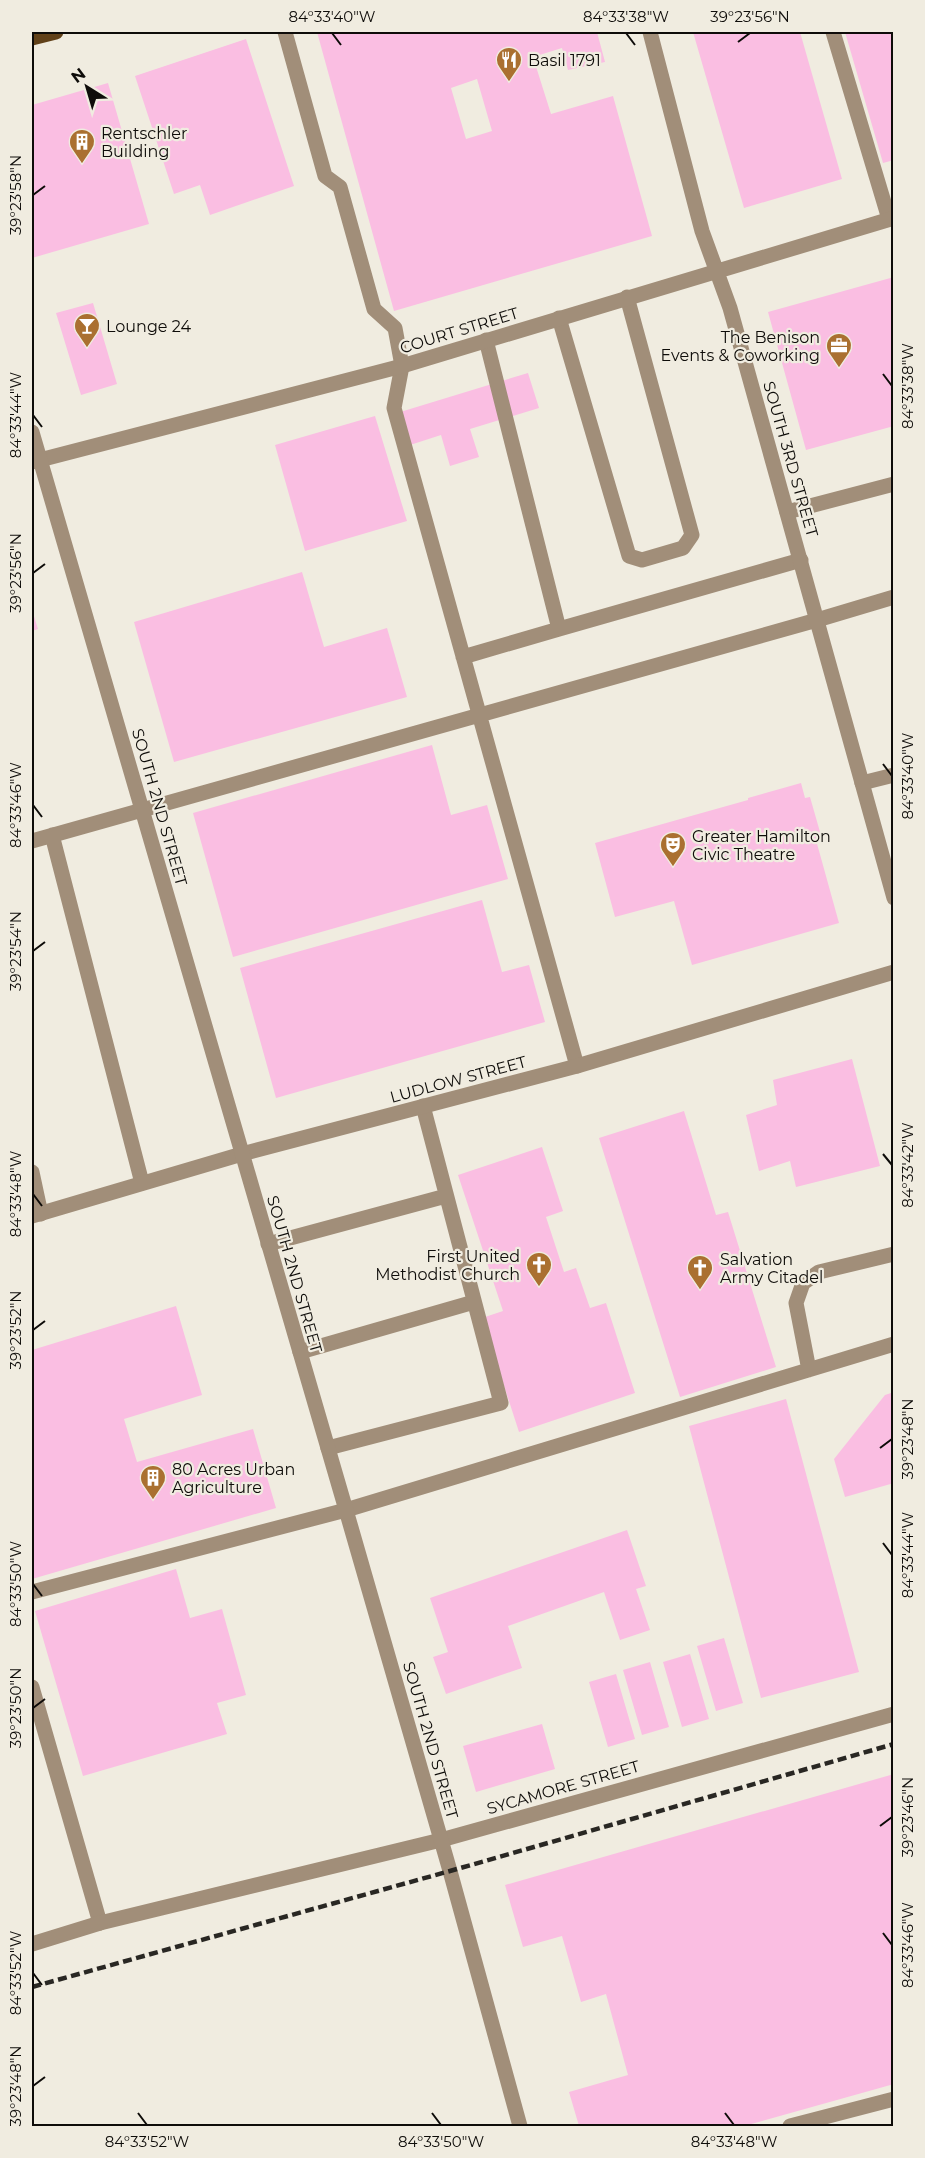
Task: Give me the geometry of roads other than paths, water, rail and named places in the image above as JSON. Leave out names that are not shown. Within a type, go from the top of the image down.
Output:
[{"type":"main road","points":[[32,38],[56,32]]},
{"type":"street","points":[[285,32],[325,176],[340,188],[374,309],[395,328],[402,366],[394,408],[577,1066]]},
{"type":"street","name":"SOUTH 3RD STREET","points":[[650,32],[702,231],[718,272],[801,560],[894,898]]},
{"type":"street","points":[[833,32],[891,218]]},
{"type":"street","name":"COURT STREET","points":[[35,461],[402,366],[891,218]]},
{"type":"street","points":[[560,318],[629,556],[642,560],[683,548],[692,535],[627,297]]},
{"type":"street","points":[[486,340],[560,629]]},
{"type":"street","name":"SOUTH 2ND STREET","points":[[32,432],[35,461],[142,811],[328,1448],[441,1840],[520,2127]]},
{"type":"street","points":[[787,512],[894,484]]},
{"type":"street","points":[[463,657],[801,560]]},
{"type":"street","points":[[32,841],[894,597]]},
{"type":"street","points":[[862,783],[894,775]]},
{"type":"street","points":[[52,835],[142,1183]]},
{"type":"street","name":"LUDLOW STREET","points":[[36,1215],[242,1154],[577,1066],[894,972]]},
{"type":"street","points":[[328,1448],[501,1403],[423,1106]]},
{"type":"street","points":[[32,1172],[36,1215]]},
{"type":"street","points":[[268,1244],[446,1196]]},
{"type":"street","points":[[809,1370],[796,1303],[803,1283],[819,1272],[894,1254]]},
{"type":"street","points":[[300,1352],[474,1302]]},
{"type":"street","points":[[32,1592],[346,1510],[894,1344]]},
{"type":"street","points":[[32,1687],[100,1923]]},
{"type":"street","name":"SYCAMORE STREET","points":[[32,1944],[100,1923],[441,1840],[894,1714]]},
{"type":"street","points":[[790,2127],[894,2099]]},
{"type":"railway","points":[[32,1987],[894,1744]]},
{"type":"place","name":"Basil 1791","points":[[509,83]]},
{"type":"place","name":"Rentschler Building","points":[[82,165]]},
{"type":"place","name":"Lounge 24","points":[[87,349]]},
{"type":"place","name":"The Benison Events & Coworking","points":[[839,369]]},
{"type":"place","name":"Greater Hamilton Civic Theatre","points":[[673,868]]},
{"type":"place","name":"First United Methodist Church","points":[[539,1288]]},
{"type":"place","name":"Salvation Army Citadel","points":[[700,1291]]},
{"type":"place","name":"80 Acres Urban Agriculture","points":[[153,1501]]}]
